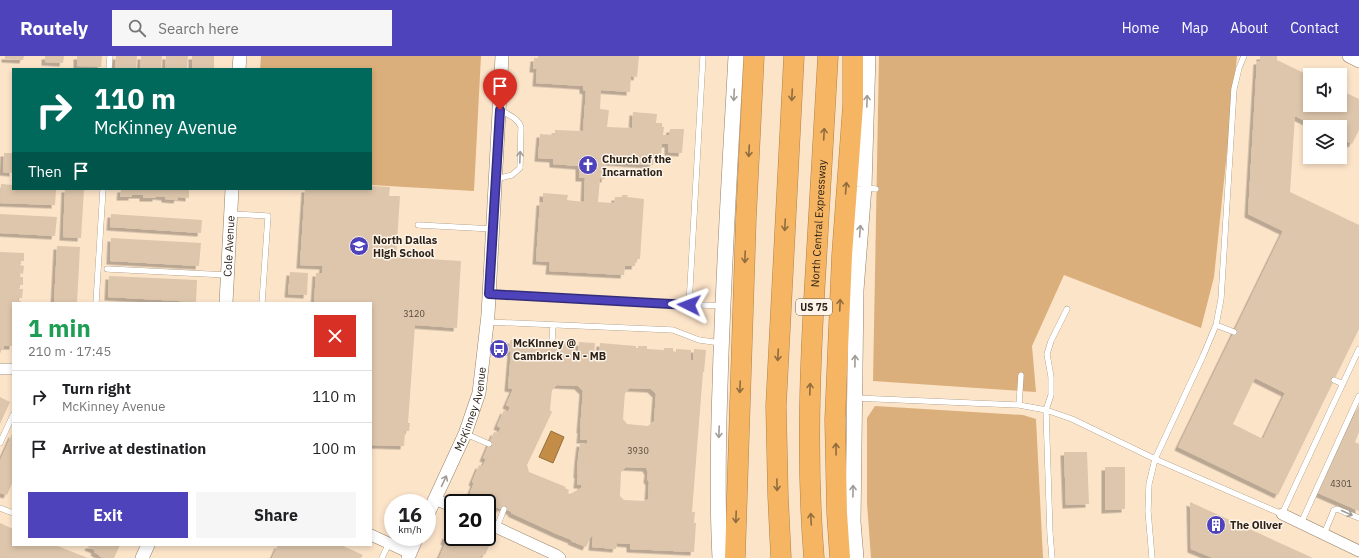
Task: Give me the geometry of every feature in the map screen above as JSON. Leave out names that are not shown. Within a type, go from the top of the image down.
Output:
[{"type":"highway","points":[[735,558],[746,218],[754,56]]},
{"type":"highway","name":"US 75","points":[[781,558],[776,406],[794,56]]},
{"type":"highway","name":"North Central Expressway","points":[[814,558],[809,468],[809,402],[828,56]]},
{"type":"highway","points":[[840,558],[837,512],[835,420],[843,234],[853,105],[853,56]]},
{"type":"main road","points":[[720,558],[718,524],[718,451],[722,306],[736,56]]},
{"type":"main road","points":[[856,558],[853,522],[856,290],[870,188],[868,56]]},
{"type":"street","points":[[239,68],[240,56]]},
{"type":"street","name":"McKinney Avenue","points":[[436,497],[465,434],[479,393],[488,322],[502,56]]},
{"type":"street","points":[[1349,56],[1359,61]]},
{"type":"street","name":"Cole Avenue","points":[[226,302],[232,190]]},
{"type":"street","points":[[0,369],[12,369]]},
{"type":"street","points":[[1282,514],[1359,551]]},
{"type":"street","points":[[496,527],[560,558]]},
{"type":"street","points":[[372,535],[384,541]]},
{"type":"street","points":[[142,558],[148,546]]},
{"type":"street","points":[[394,546],[409,555]]},
{"type":"lane","points":[[109,68],[110,56]]},
{"type":"lane","points":[[689,305],[703,56]]},
{"type":"lane","points":[[1152,558],[1148,511],[1149,484],[1155,459],[1203,356],[1216,324],[1221,299],[1234,89],[1239,68],[1244,56]]},
{"type":"lane","points":[[496,179],[512,175],[520,168],[520,123],[500,110]]},
{"type":"lane","points":[[96,302],[102,190]]},
{"type":"lane","points":[[231,214],[268,216],[262,302]]},
{"type":"lane","points":[[418,225],[493,229]]},
{"type":"lane","points":[[107,269],[228,275]]},
{"type":"lane","points":[[489,294],[722,306]]},
{"type":"lane","points":[[1052,558],[1046,410],[1051,395],[1051,377],[1048,354],[1051,341],[1066,310]]},
{"type":"lane","points":[[488,322],[673,330],[698,340],[721,343]]},
{"type":"lane","points":[[1216,324],[1234,332]]},
{"type":"lane","points":[[552,341],[553,325]]},
{"type":"lane","points":[[855,398],[1019,405],[1046,410],[1072,419],[1155,459],[1282,514],[1359,349]]},
{"type":"lane","points":[[1019,405],[1021,375]]},
{"type":"lane","points":[[1334,380],[1343,384]]},
{"type":"lane","points":[[1301,523],[1359,396]]},
{"type":"lane","points":[[0,443],[11,424]]},
{"type":"lane","points":[[465,434],[489,444]]},
{"type":"lane","points":[[0,508],[12,513]]},
{"type":"lane","points":[[496,520],[504,509]]},
{"type":"lane","points":[[1324,534],[1334,510],[1337,509],[1359,518]]},
{"type":"lane","points":[[382,558],[388,546]]},
{"type":"shaded area","points":[[261,56],[481,56],[474,191],[372,185],[372,68],[260,68]]},
{"type":"shaded area","points":[[879,56],[1237,56],[1214,277],[1201,328],[1064,275],[1032,346],[1036,392],[873,381]]},
{"type":"shaded area","points":[[875,406],[1023,415],[1036,419],[1043,558],[871,558],[867,503],[867,418]]},
{"type":"shaded area","points":[[551,431],[564,437],[553,463],[539,457]]},
{"type":"building","points":[[5,56],[24,56],[23,60],[5,59]]},
{"type":"building","points":[[45,56],[64,56],[63,63],[45,62]]},
{"type":"building","points":[[77,56],[102,56],[101,67],[77,66]]},
{"type":"building","points":[[116,56],[137,56],[136,68],[115,68]]},
{"type":"building","points":[[141,56],[162,56],[161,68],[140,68]]},
{"type":"building","points":[[166,56],[188,56],[187,68],[165,68]]},
{"type":"building","points":[[192,56],[214,56],[214,68],[192,68]]},
{"type":"building","name":"Church of the Incarnation","points":[[538,56],[639,56],[637,77],[631,76],[630,92],[601,90],[600,109],[609,110],[607,127],[632,128],[633,112],[657,114],[656,123],[662,123],[662,127],[664,127],[663,135],[669,135],[670,129],[684,129],[682,153],[668,152],[668,144],[662,144],[661,156],[654,156],[653,165],[606,162],[605,179],[600,179],[598,202],[614,203],[615,197],[622,197],[622,195],[644,199],[640,259],[636,259],[635,266],[625,266],[624,275],[549,271],[550,262],[536,261],[540,202],[543,202],[543,193],[568,195],[567,200],[584,202],[585,178],[579,178],[579,166],[553,164],[553,159],[538,158],[540,134],[555,135],[555,130],[583,131],[586,91],[583,90],[583,86],[536,83],[537,69],[533,69],[534,58],[538,58]]},
{"type":"building","points":[[1260,56],[1277,56],[1277,60],[1303,73],[1303,112],[1347,112],[1347,93],[1359,99],[1359,130],[1352,144],[1347,142],[1347,120],[1303,120],[1295,116],[1290,192],[1359,225],[1359,329],[1278,495],[1178,447],[1283,231],[1248,214],[1257,61],[1260,61]],"holes":[[[1255,378],[1285,393],[1263,439],[1233,424]]]},
{"type":"building","points":[[4,153],[12,153],[12,173],[3,172]]},
{"type":"building","points":[[1,184],[12,185],[12,190],[56,190],[55,205],[0,203]]},
{"type":"building","points":[[372,186],[390,187],[389,196],[400,196],[396,257],[461,261],[457,328],[415,325],[408,423],[410,423],[409,431],[405,431],[404,446],[372,445],[372,302],[314,302],[316,273],[322,273],[323,266],[300,265],[305,190],[372,190]]},
{"type":"building","points":[[65,190],[84,190],[81,238],[63,237]]},
{"type":"building","points":[[121,190],[189,190],[189,198],[178,197],[177,200],[165,199],[165,197],[156,196],[156,198],[143,198],[143,195],[120,197]]},
{"type":"building","points":[[0,214],[57,217],[55,236],[0,233]]},
{"type":"building","points":[[111,214],[202,220],[201,233],[110,227]]},
{"type":"building","points":[[111,238],[201,243],[199,266],[110,261]]},
{"type":"building","points":[[57,246],[80,247],[77,302],[54,302]]},
{"type":"building","points":[[0,252],[24,253],[24,261],[20,261],[20,265],[24,266],[23,274],[20,273],[20,277],[23,277],[23,285],[19,285],[19,289],[23,289],[22,298],[18,298],[18,301],[21,302],[12,302],[12,346],[4,346],[4,349],[0,349]]},
{"type":"building","points":[[290,272],[308,273],[307,295],[288,294]]},
{"type":"building","points":[[109,276],[197,280],[196,302],[108,297]]},
{"type":"building","points":[[510,340],[576,343],[576,351],[578,352],[579,342],[595,343],[594,354],[599,355],[600,343],[636,346],[636,348],[638,348],[638,346],[647,346],[647,349],[664,350],[664,348],[673,348],[673,351],[676,352],[676,349],[691,350],[691,360],[693,360],[694,349],[706,350],[692,512],[695,512],[694,523],[696,523],[694,552],[630,549],[630,544],[617,543],[616,549],[592,547],[593,537],[591,536],[586,547],[501,507],[500,509],[496,507],[496,494],[470,493],[474,483],[472,482],[479,465],[482,467],[486,459],[483,458],[494,432],[498,433],[501,428],[497,426],[504,410],[508,412],[510,407],[506,405],[513,389],[508,388],[511,352],[509,352]],"holes":[[[557,385],[578,386],[583,391],[580,440],[587,440],[587,444],[580,443],[577,485],[581,485],[581,488],[570,494],[568,493],[569,490],[565,488],[566,487],[529,472],[527,465],[552,412],[550,410],[552,389]],[[630,388],[651,389],[656,394],[654,421],[648,426],[627,424],[623,419],[625,392]],[[626,467],[646,468],[648,472],[647,479],[649,482],[648,499],[645,501],[624,500],[620,496],[621,471]]]},
{"type":"building","points":[[0,397],[10,402],[0,424]]},
{"type":"building","points":[[1359,405],[1359,432],[1355,442],[1359,444],[1359,511],[1318,493]]},
{"type":"building","points":[[12,434],[12,483],[7,495],[0,493],[0,461]]},
{"type":"building","points":[[1064,452],[1087,452],[1089,504],[1066,505]]},
{"type":"building","points":[[1105,467],[1125,467],[1125,509],[1105,510]]},
{"type":"building","name":"The Oliver","points":[[1190,502],[1313,558],[1213,558],[1191,549]]},
{"type":"building","points":[[0,523],[12,529],[12,546],[58,546],[88,558],[0,558]]},
{"type":"building","points":[[120,546],[114,558],[103,558],[94,552],[95,550],[88,547]]},
{"type":"building","points":[[278,546],[343,546],[363,555],[361,558],[272,558]]},
{"type":"building","points":[[444,546],[489,546],[485,555],[482,554],[480,558],[439,558]]},
{"type":"place","name":"Church of the Incarnation","points":[[588,165]]},
{"type":"place","name":"North Dallas High School","points":[[359,246]]},
{"type":"place","name":"McKinney @ Cambrick - N - MB","points":[[499,349]]},
{"type":"place","name":"The Oliver","points":[[1216,525]]},
{"type":"route","points":[[500,110],[489,294],[689,305]]}]
